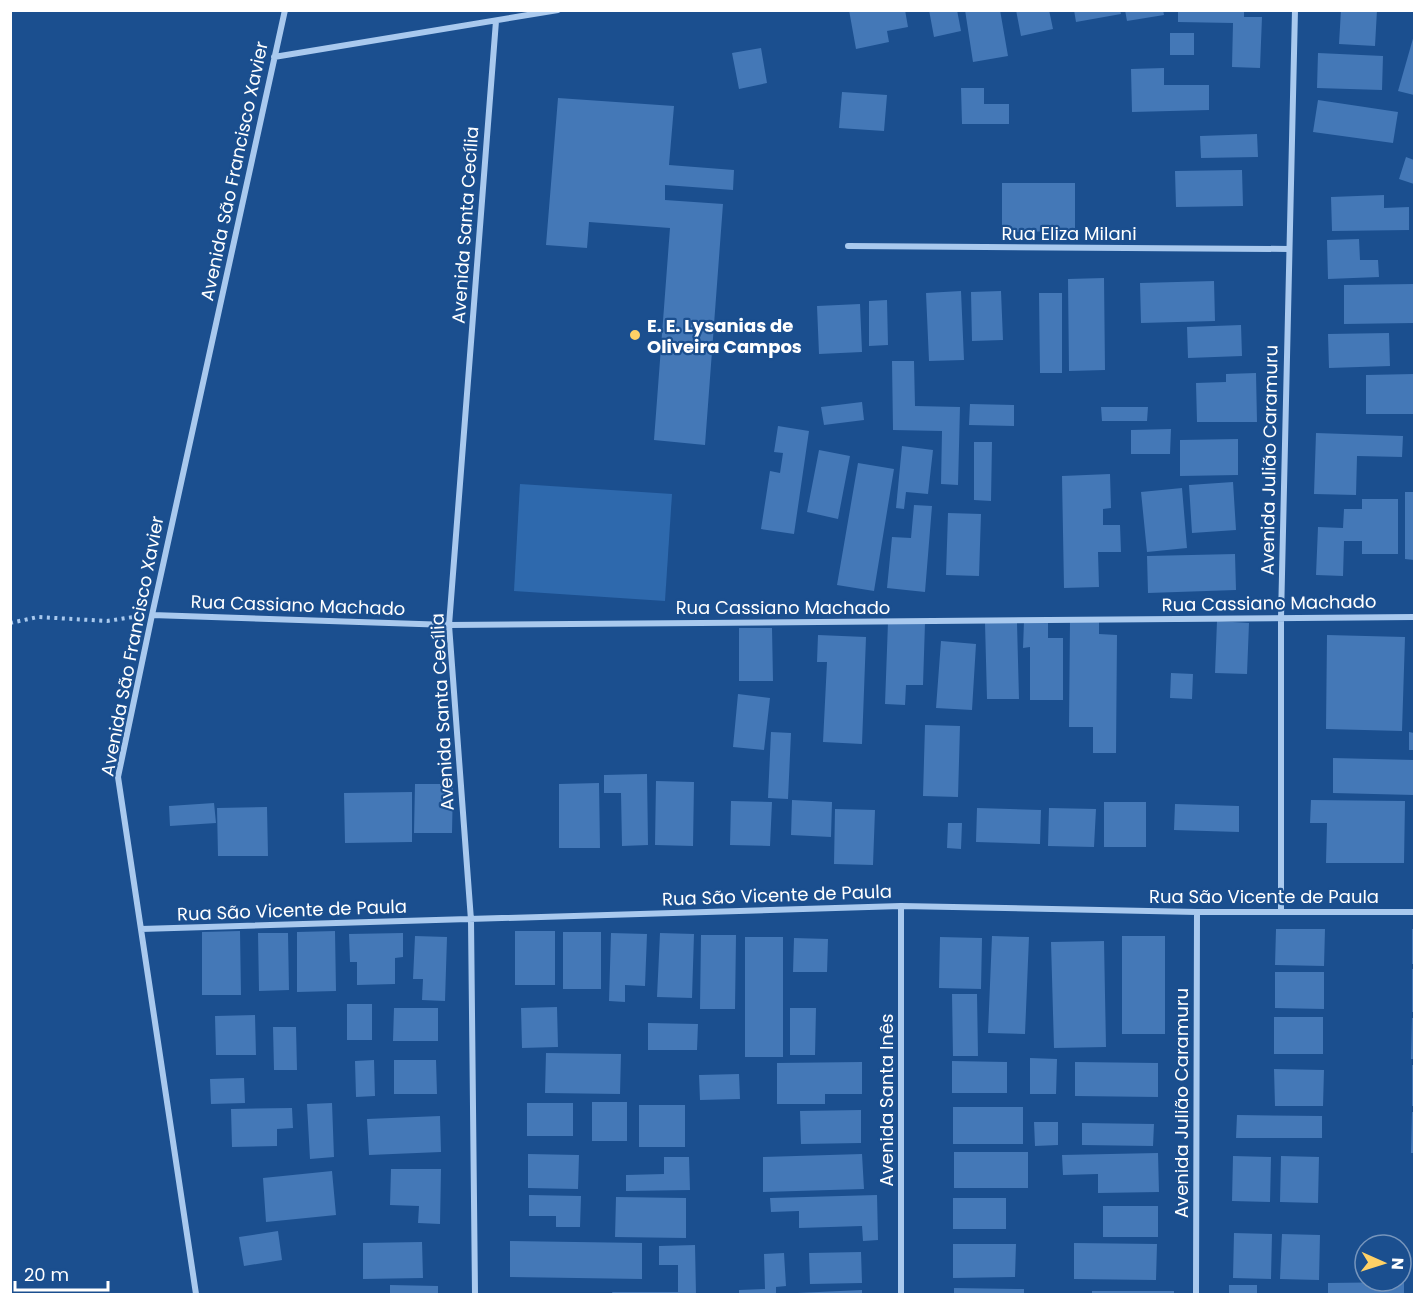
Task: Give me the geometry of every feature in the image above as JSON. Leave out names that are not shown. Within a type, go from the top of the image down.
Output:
[{"type":"street","name":"Avenida São Francisco Xavier","points":[[196,1294],[118,777],[285,10]]},
{"type":"street","points":[[274,57],[558,10]]},
{"type":"street","name":"Avenida Julião Caramuru","points":[[1281,911],[1281,618],[1295,10]]},
{"type":"street","name":"Avenida Santa Cecília","points":[[475,1294],[471,920],[449,625],[496,21]]},
{"type":"street","name":"Rua Eliza Milani","points":[[848,246],[1289,249]]},
{"type":"street","name":"Rua Cassiano Machado","points":[[152,615],[449,625],[1414,617]]},
{"type":"street","name":"Rua São Vicente de Paula","points":[[141,929],[901,906],[1197,912],[1414,912]]},
{"type":"street","name":"Avenida Santa Inês","points":[[901,906],[901,1294]]},
{"type":"street","name":"Avenida Julião Caramuru","points":[[1196,1294],[1197,912]]},
{"type":"path","points":[[10,623],[38,616],[107,621],[152,615]]},
{"type":"shaded area","points":[[520,484],[672,494],[665,601],[514,591]]},
{"type":"building","points":[[849,10],[905,10],[908,27],[887,31],[889,42],[856,49]]},
{"type":"building","points":[[929,10],[957,10],[961,31],[934,37]]},
{"type":"building","points":[[965,10],[1000,10],[1008,56],[973,62]]},
{"type":"building","points":[[1016,10],[1049,10],[1053,29],[1021,36]]},
{"type":"building","points":[[1074,10],[1120,10],[1121,14],[1076,22]]},
{"type":"building","points":[[1125,10],[1163,10],[1164,15],[1127,21]]},
{"type":"building","points":[[1178,10],[1244,10],[1244,17],[1262,17],[1260,68],[1232,67],[1233,23],[1178,22]]},
{"type":"building","points":[[1341,10],[1377,10],[1375,46],[1339,44]]},
{"type":"building","points":[[1170,33],[1194,33],[1194,55],[1170,55]]},
{"type":"building","points":[[1414,35],[1414,95],[1398,91]]},
{"type":"building","points":[[761,48],[767,83],[739,89],[732,53]]},
{"type":"building","points":[[1318,53],[1383,56],[1382,90],[1317,88]]},
{"type":"building","points":[[1164,68],[1164,85],[1209,85],[1209,110],[1132,112],[1131,69]]},
{"type":"building","points":[[961,88],[984,88],[984,104],[1009,104],[1009,124],[962,124]]},
{"type":"building","points":[[842,92],[887,95],[884,131],[839,128]]},
{"type":"building","points":[[558,98],[674,106],[669,165],[734,170],[733,190],[665,185],[665,200],[723,204],[705,445],[654,440],[670,228],[589,222],[587,248],[546,245]]},
{"type":"building","points":[[1318,100],[1398,112],[1393,143],[1313,132]]},
{"type":"building","points":[[1257,134],[1258,157],[1201,158],[1200,136]]},
{"type":"building","points":[[1406,157],[1414,160],[1414,184],[1399,179]]},
{"type":"building","points":[[1242,170],[1243,206],[1176,207],[1175,171]]},
{"type":"building","points":[[1002,183],[1075,183],[1075,231],[1002,232]]},
{"type":"building","points":[[1384,195],[1384,208],[1409,207],[1409,230],[1332,231],[1331,197]]},
{"type":"building","points":[[1359,239],[1360,260],[1378,260],[1379,277],[1328,279],[1327,240]]},
{"type":"building","points":[[1104,278],[1105,370],[1069,371],[1068,279]]},
{"type":"building","points":[[1214,281],[1215,321],[1141,323],[1140,283]]},
{"type":"building","points":[[1414,284],[1414,323],[1344,324],[1344,285]]},
{"type":"building","points":[[961,291],[964,360],[929,361],[926,293]]},
{"type":"building","points":[[1001,291],[1003,340],[972,341],[971,292]]},
{"type":"building","points":[[1039,293],[1062,293],[1062,373],[1040,373]]},
{"type":"building","points":[[887,300],[888,345],[869,346],[869,301]]},
{"type":"building","points":[[860,304],[862,352],[819,354],[817,306]]},
{"type":"building","points":[[1241,325],[1242,356],[1188,358],[1187,327]]},
{"type":"building","points":[[1389,333],[1390,366],[1329,368],[1328,334]]},
{"type":"building","points":[[892,361],[914,361],[915,406],[960,407],[958,485],[941,484],[942,431],[893,430]]},
{"type":"building","points":[[1256,373],[1257,422],[1197,422],[1196,383],[1226,382],[1226,374]]},
{"type":"building","points":[[1414,374],[1414,414],[1366,414],[1366,375]]},
{"type":"building","points":[[862,402],[864,420],[824,425],[821,407]]},
{"type":"building","points":[[970,404],[1014,405],[1014,426],[969,425]]},
{"type":"building","points":[[1101,407],[1148,407],[1147,421],[1102,421]]},
{"type":"building","points":[[778,426],[809,431],[794,534],[761,529],[770,471],[780,473],[783,453],[774,452]]},
{"type":"building","points":[[1171,429],[1170,454],[1131,454],[1131,430]]},
{"type":"building","points":[[1316,433],[1403,436],[1402,457],[1357,456],[1356,495],[1314,494]]},
{"type":"building","points":[[1238,439],[1238,475],[1180,476],[1180,440]]},
{"type":"building","points":[[974,442],[992,442],[991,501],[974,500]]},
{"type":"building","points":[[902,446],[933,450],[928,494],[906,492],[904,509],[896,508]]},
{"type":"building","points":[[819,450],[850,456],[838,519],[807,512]]},
{"type":"building","points":[[858,463],[894,469],[874,591],[837,585]]},
{"type":"building","points":[[1110,474],[1111,508],[1103,509],[1103,525],[1120,525],[1121,552],[1098,552],[1099,587],[1064,588],[1062,476]]},
{"type":"building","points":[[1233,482],[1236,530],[1192,533],[1189,485]]},
{"type":"building","points":[[1182,488],[1187,548],[1147,552],[1141,492]]},
{"type":"building","points":[[1405,492],[1414,492],[1414,560],[1405,559]]},
{"type":"building","points":[[1362,499],[1398,499],[1398,554],[1362,554],[1362,541],[1344,541],[1343,576],[1316,575],[1318,527],[1343,528],[1344,509],[1362,509]]},
{"type":"building","points":[[914,505],[932,506],[925,592],[887,588],[892,537],[911,538]]},
{"type":"building","points":[[948,513],[981,514],[979,576],[946,575]]},
{"type":"building","points":[[1235,554],[1236,590],[1148,593],[1147,556]]},
{"type":"building","points":[[1024,621],[1048,622],[1048,638],[1063,638],[1063,700],[1030,700],[1030,647],[1023,648]]},
{"type":"building","points":[[1070,621],[1099,621],[1099,634],[1117,635],[1116,753],[1093,753],[1093,727],[1069,727]]},
{"type":"building","points":[[1217,621],[1249,623],[1247,674],[1215,673]]},
{"type":"building","points":[[888,622],[925,623],[923,685],[906,685],[905,705],[885,704]]},
{"type":"building","points":[[985,623],[1017,623],[1019,699],[987,699]]},
{"type":"building","points":[[739,628],[772,628],[773,681],[739,681]]},
{"type":"building","points":[[818,635],[866,637],[862,744],[823,742],[827,662],[817,662]]},
{"type":"building","points":[[1327,635],[1405,637],[1402,731],[1326,729]]},
{"type":"building","points":[[941,641],[976,644],[972,710],[936,708]]},
{"type":"building","points":[[1171,673],[1193,674],[1192,699],[1170,698]]},
{"type":"building","points":[[738,694],[770,698],[764,750],[733,747]]},
{"type":"building","points":[[925,725],[960,726],[958,797],[923,796]]},
{"type":"building","points":[[771,732],[791,733],[788,799],[768,798]]},
{"type":"building","points":[[1409,732],[1414,733],[1414,750],[1409,750]]},
{"type":"building","points":[[1333,758],[1414,760],[1414,795],[1333,793]]},
{"type":"building","points":[[647,774],[648,845],[622,846],[621,793],[604,793],[604,775]]},
{"type":"building","points":[[656,781],[694,782],[693,846],[655,845]]},
{"type":"building","points":[[599,783],[600,848],[559,848],[559,784]]},
{"type":"building","points":[[415,784],[453,784],[452,833],[414,833]]},
{"type":"building","points":[[412,792],[412,842],[345,843],[344,793]]},
{"type":"building","points":[[792,800],[832,802],[831,837],[791,835]]},
{"type":"building","points":[[1311,800],[1405,801],[1404,863],[1326,863],[1327,823],[1310,823]]},
{"type":"building","points":[[731,801],[772,802],[770,846],[730,845]]},
{"type":"building","points":[[1104,802],[1146,802],[1146,847],[1104,847]]},
{"type":"building","points":[[214,803],[216,823],[170,826],[169,806]]},
{"type":"building","points":[[1175,804],[1239,806],[1239,832],[1174,830]]},
{"type":"building","points":[[267,807],[268,856],[218,856],[217,808]]},
{"type":"building","points":[[977,808],[1041,810],[1040,844],[976,842]]},
{"type":"building","points":[[1049,808],[1096,809],[1094,847],[1048,846]]},
{"type":"building","points":[[835,809],[875,810],[873,865],[834,864]]},
{"type":"building","points":[[948,823],[962,823],[961,849],[947,848]]},
{"type":"building","points":[[1276,929],[1325,929],[1324,966],[1275,965]]},
{"type":"building","points":[[1412,929],[1414,929],[1414,964],[1412,964]]},
{"type":"building","points":[[240,931],[241,995],[202,995],[202,932]]},
{"type":"building","points":[[335,931],[336,991],[297,992],[297,932]]},
{"type":"building","points":[[515,931],[555,931],[555,985],[515,985]]},
{"type":"building","points":[[563,932],[601,932],[601,989],[563,989]]},
{"type":"building","points":[[258,933],[288,933],[289,990],[259,991]]},
{"type":"building","points":[[403,933],[403,957],[395,958],[395,984],[357,985],[357,962],[350,962],[349,934]]},
{"type":"building","points":[[611,933],[647,934],[645,986],[625,985],[625,1002],[609,1001]]},
{"type":"building","points":[[660,933],[694,934],[692,998],[657,997]]},
{"type":"building","points":[[701,935],[736,935],[735,1009],[700,1009]]},
{"type":"building","points":[[415,936],[447,937],[445,1001],[422,1000],[423,979],[413,979]]},
{"type":"building","points":[[992,936],[1029,937],[1025,1034],[988,1033]]},
{"type":"building","points":[[1122,936],[1165,936],[1165,1034],[1122,1034]]},
{"type":"building","points":[[745,937],[783,937],[783,1057],[745,1057]]},
{"type":"building","points":[[940,937],[982,938],[981,989],[939,988]]},
{"type":"building","points":[[794,938],[828,939],[827,972],[793,972]]},
{"type":"building","points":[[1104,941],[1106,1047],[1054,1048],[1051,942]]},
{"type":"building","points":[[1412,969],[1414,969],[1414,1012],[1412,1012]]},
{"type":"building","points":[[1275,972],[1324,972],[1324,1009],[1275,1008]]},
{"type":"building","points":[[952,994],[977,994],[978,1056],[953,1056]]},
{"type":"building","points":[[347,1004],[372,1004],[372,1040],[347,1040]]},
{"type":"building","points":[[557,1007],[558,1047],[522,1048],[521,1008]]},
{"type":"building","points":[[394,1008],[438,1008],[438,1041],[393,1041]]},
{"type":"building","points":[[790,1008],[816,1008],[815,1055],[790,1055]]},
{"type":"building","points":[[255,1015],[256,1055],[216,1055],[215,1016]]},
{"type":"building","points":[[1274,1017],[1323,1017],[1323,1054],[1274,1054]]},
{"type":"building","points":[[1412,1018],[1414,1018],[1414,1059],[1411,1059]]},
{"type":"building","points":[[648,1023],[698,1024],[697,1050],[648,1050]]},
{"type":"building","points":[[273,1027],[296,1027],[297,1070],[274,1070]]},
{"type":"building","points":[[546,1053],[621,1054],[620,1094],[545,1093]]},
{"type":"building","points":[[1030,1058],[1057,1059],[1056,1094],[1030,1094]]},
{"type":"building","points":[[374,1060],[375,1096],[356,1097],[355,1061]]},
{"type":"building","points":[[394,1060],[436,1060],[437,1094],[394,1094]]},
{"type":"building","points":[[952,1061],[1007,1062],[1007,1093],[952,1093]]},
{"type":"building","points":[[862,1062],[862,1094],[825,1094],[825,1104],[777,1104],[777,1063]]},
{"type":"building","points":[[1075,1062],[1158,1063],[1158,1097],[1075,1096]]},
{"type":"building","points":[[1412,1065],[1414,1065],[1414,1106],[1412,1106]]},
{"type":"building","points":[[1274,1069],[1324,1070],[1323,1106],[1275,1106]]},
{"type":"building","points":[[739,1074],[740,1099],[700,1100],[699,1075]]},
{"type":"building","points":[[244,1078],[245,1103],[211,1104],[210,1079]]},
{"type":"building","points":[[592,1102],[627,1102],[627,1141],[592,1141]]},
{"type":"building","points":[[332,1103],[334,1157],[310,1159],[307,1104]]},
{"type":"building","points":[[527,1103],[573,1103],[573,1136],[527,1136]]},
{"type":"building","points":[[639,1105],[685,1105],[685,1147],[639,1147]]},
{"type":"building","points":[[953,1107],[1023,1107],[1023,1144],[953,1144]]},
{"type":"building","points":[[292,1108],[293,1128],[277,1129],[277,1146],[232,1147],[231,1109]]},
{"type":"building","points":[[861,1110],[861,1143],[801,1144],[800,1111]]},
{"type":"building","points":[[1412,1112],[1414,1112],[1414,1153],[1411,1153]]},
{"type":"building","points":[[1237,1115],[1322,1116],[1322,1138],[1236,1138]]},
{"type":"building","points":[[440,1116],[441,1152],[369,1155],[367,1119]]},
{"type":"building","points":[[1034,1122],[1058,1122],[1058,1145],[1035,1146]]},
{"type":"building","points":[[1082,1123],[1154,1124],[1153,1146],[1082,1145]]},
{"type":"building","points":[[954,1152],[1028,1152],[1028,1188],[954,1188]]},
{"type":"building","points":[[1158,1153],[1159,1192],[1098,1193],[1098,1174],[1063,1175],[1062,1155]]},
{"type":"building","points":[[528,1154],[579,1155],[578,1189],[528,1188]]},
{"type":"building","points":[[862,1154],[864,1189],[763,1192],[763,1157]]},
{"type":"building","points":[[1233,1156],[1271,1157],[1270,1202],[1232,1201]]},
{"type":"building","points":[[1281,1156],[1319,1157],[1318,1203],[1280,1202]]},
{"type":"building","points":[[664,1157],[689,1157],[690,1190],[626,1191],[626,1175],[664,1174]]},
{"type":"building","points":[[391,1169],[441,1169],[440,1224],[418,1223],[419,1206],[390,1205]]},
{"type":"building","points":[[332,1171],[336,1215],[266,1222],[263,1178]]},
{"type":"building","points":[[529,1195],[581,1196],[580,1227],[556,1227],[556,1216],[529,1216]]},
{"type":"building","points":[[877,1195],[878,1240],[863,1241],[862,1226],[799,1228],[799,1211],[771,1212],[770,1198]]},
{"type":"building","points":[[616,1197],[686,1198],[686,1238],[615,1237]]},
{"type":"building","points":[[953,1198],[1006,1198],[1006,1229],[953,1229]]},
{"type":"building","points":[[1103,1206],[1158,1206],[1158,1237],[1103,1237]]},
{"type":"building","points":[[278,1231],[282,1260],[244,1266],[239,1237]]},
{"type":"building","points":[[1234,1233],[1272,1234],[1271,1279],[1233,1278]]},
{"type":"building","points":[[1282,1234],[1320,1235],[1319,1280],[1280,1279]]},
{"type":"building","points":[[510,1241],[642,1243],[642,1279],[510,1277]]},
{"type":"building","points":[[422,1242],[423,1278],[363,1279],[363,1243]]},
{"type":"building","points":[[1074,1243],[1157,1244],[1156,1280],[1074,1279]]},
{"type":"building","points":[[953,1244],[1016,1244],[1015,1277],[953,1278]]},
{"type":"building","points":[[695,1245],[696,1294],[613,1294],[612,1292],[678,1292],[678,1265],[659,1265],[659,1246]]},
{"type":"building","points":[[861,1252],[862,1283],[810,1284],[809,1253]]},
{"type":"building","points":[[784,1253],[786,1286],[776,1287],[776,1294],[739,1294],[739,1290],[765,1289],[764,1254]]},
{"type":"building","points":[[1328,1283],[1353,1283],[1353,1293],[1404,1294],[1328,1294]]},
{"type":"building","points":[[390,1285],[438,1286],[438,1294],[390,1294]]},
{"type":"building","points":[[1229,1285],[1257,1285],[1257,1294],[1229,1294]]},
{"type":"building","points":[[954,1288],[1024,1289],[1024,1294],[954,1294]]},
{"type":"building","points":[[862,1290],[862,1294],[797,1294],[797,1293]]},
{"type":"building","points":[[1092,1291],[1174,1291],[1174,1294],[1092,1294]]},
{"type":"place","name":"E. E. Lysanias de Oliveira Campos","points":[[635,335]]}]
